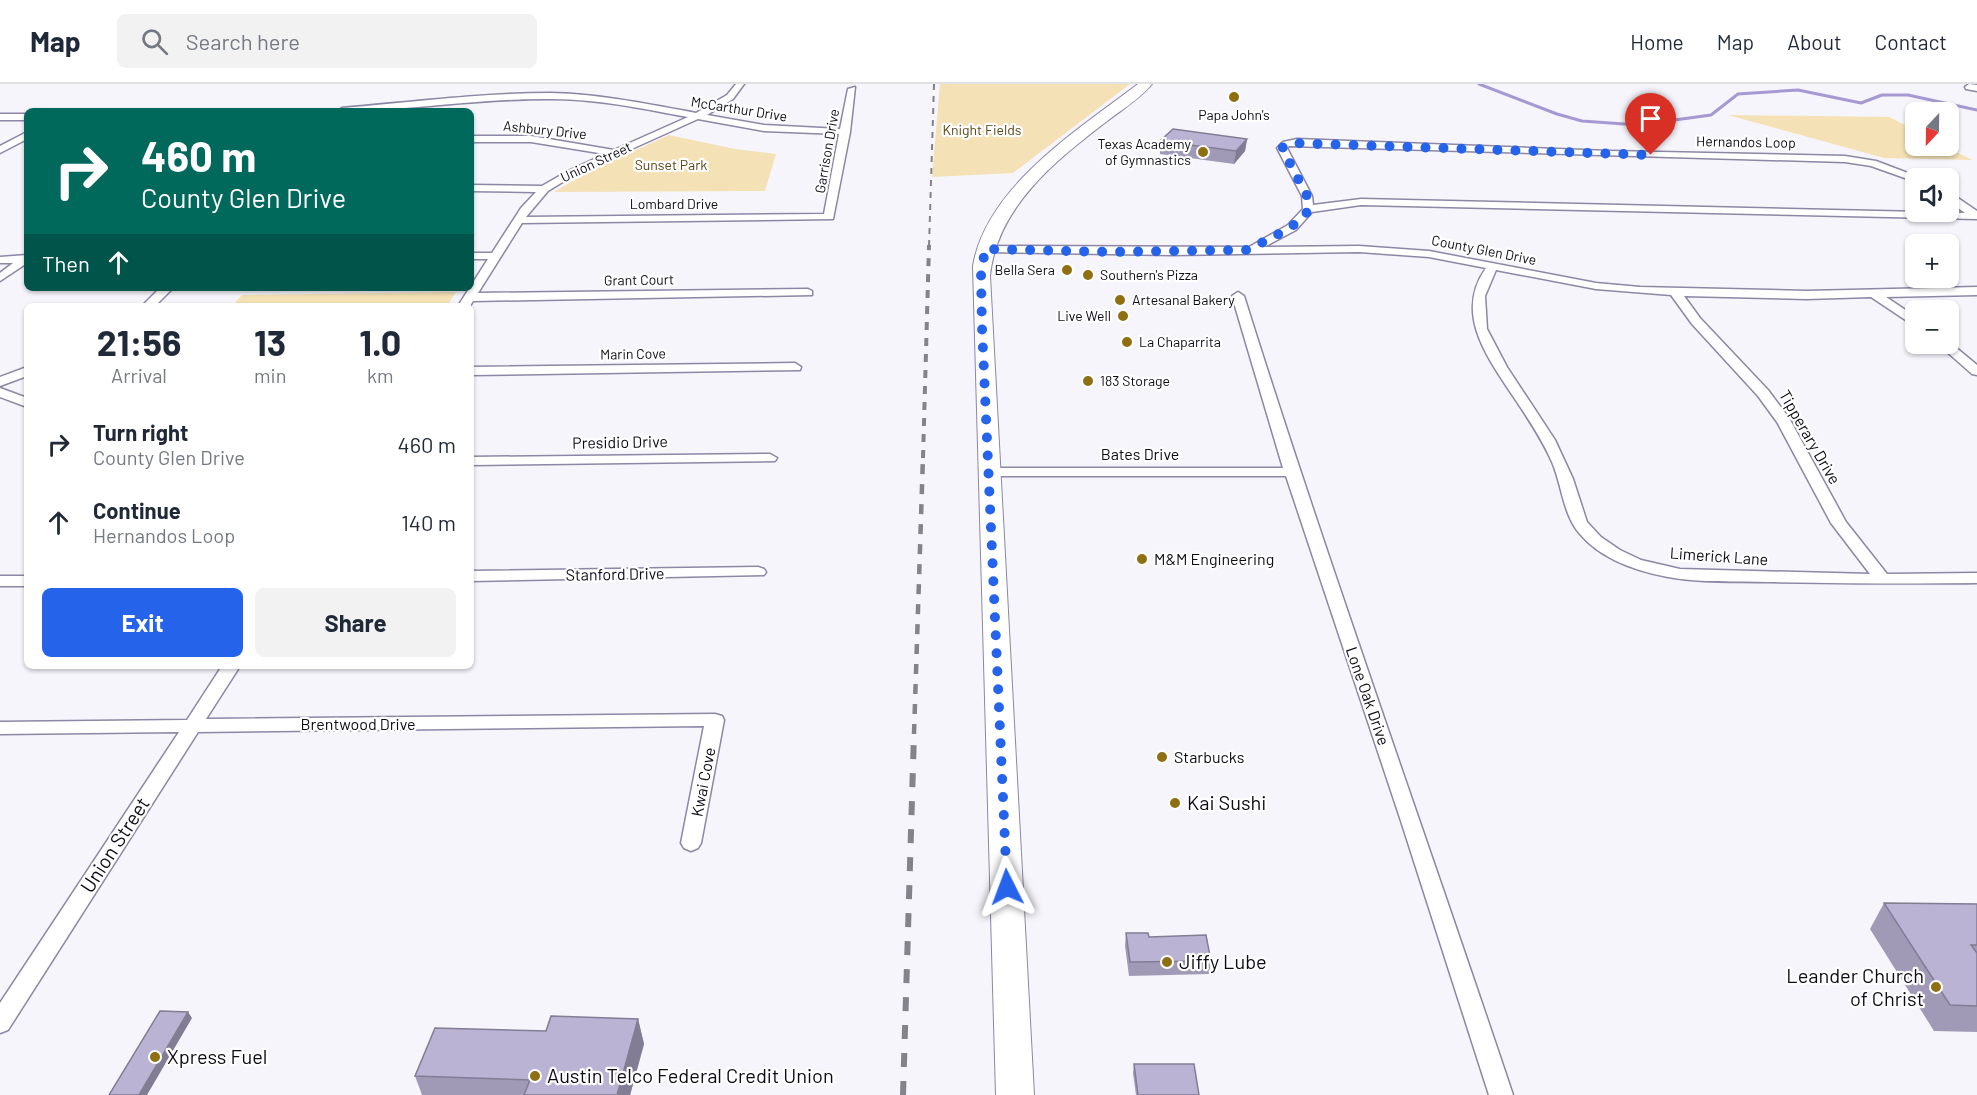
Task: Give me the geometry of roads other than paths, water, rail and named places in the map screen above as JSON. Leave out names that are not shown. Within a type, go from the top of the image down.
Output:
[{"type":"main road","points":[[1015,1095],[981,276],[985,249],[996,224],[1016,194],[1032,176],[1146,84]]},
{"type":"street","name":"Union Street","points":[[474,290],[531,202],[544,189],[571,172],[697,116],[730,97],[740,84]]},
{"type":"street","name":"Garrison Drive","points":[[829,217],[852,89]]},
{"type":"street","name":"McCarthur Drive","points":[[377,108],[493,98],[553,96],[610,100],[787,130],[845,132]]},
{"type":"street","points":[[0,117],[24,117]]},
{"type":"street","points":[[0,150],[24,137]]},
{"type":"street","name":"Ashbury Drive","points":[[474,139],[531,139],[616,153]]},
{"type":"street","name":"Hernandos Loop","points":[[1308,209],[1307,196],[1282,148],[1286,144],[1297,142],[1644,155],[1845,159],[1873,163],[1905,175]]},
{"type":"street","points":[[474,188],[544,189]]},
{"type":"street","points":[[1248,250],[1290,228],[1306,214],[1308,209],[1336,204],[1374,202],[1905,214]]},
{"type":"street","points":[[1959,204],[1977,216],[1959,216]]},
{"type":"street","name":"Lombard Drive","points":[[519,220],[829,217]]},
{"type":"street","name":"County Glen Drive","points":[[985,249],[1110,252],[1394,250],[1446,257],[1596,286],[1675,292],[1977,291]]},
{"type":"street","points":[[474,256],[496,256]]},
{"type":"street","points":[[0,260],[24,259]]},
{"type":"street","points":[[0,278],[24,260]]},
{"type":"street","name":"Limerick Lane","points":[[1493,267],[1480,288],[1478,298],[1478,318],[1481,329],[1553,451],[1565,477],[1578,521],[1586,533],[1600,544],[1630,561],[1692,575],[1883,579],[1977,578]]},
{"type":"street","points":[[151,303],[164,291]]},
{"type":"street","name":"Tipperary Drive","points":[[1675,292],[1696,321],[1763,393],[1790,431],[1839,523],[1883,579]]},
{"type":"street","name":"Grant Court","points":[[467,301],[808,293]]},
{"type":"street","points":[[1873,293],[1905,316]]},
{"type":"street","name":"Lone Oak Drive","points":[[1238,296],[1292,472],[1408,810],[1501,1095]]},
{"type":"street","points":[[1956,354],[1977,371]]},
{"type":"street","name":"Marin Cove","points":[[474,371],[795,367]]},
{"type":"street","points":[[0,382],[24,372]]},
{"type":"street","points":[[0,392],[24,402]]},
{"type":"street","name":"Presidio Drive","points":[[474,461],[770,458]]},
{"type":"street","name":"Bates Drive","points":[[988,472],[1292,472]]},
{"type":"street","name":"Stanford Drive","points":[[474,576],[758,572]]},
{"type":"street","points":[[0,582],[24,581]]},
{"type":"street","name":"Union Street","points":[[0,1023],[229,669]]},
{"type":"street","name":"Brentwood Drive","points":[[0,728],[716,720]]},
{"type":"street","name":"Kwai Cove","points":[[691,843],[716,720]]},
{"type":"waterway","points":[[1479,84],[1557,114],[1582,121],[1638,125],[1711,115],[1738,94],[1798,90],[1861,103],[1882,95],[1908,95],[1977,110]]},
{"type":"railway","points":[[929,246],[934,84]]},
{"type":"railway","points":[[923,458],[929,245]]},
{"type":"railway","points":[[914,734],[923,456]]},
{"type":"railway","points":[[903,1095],[914,733]]},
{"type":"place","name":"Papa John's","points":[[1234,97]]},
{"type":"place","name":"Texas Academy of Gymnastics","points":[[1203,152]]},
{"type":"place","name":"Bella Sera","points":[[1067,270]]},
{"type":"place","name":"Southern's Pizza","points":[[1088,275]]},
{"type":"place","name":"Artesanal Bakery","points":[[1120,300]]},
{"type":"place","name":"Live Well","points":[[1123,316]]},
{"type":"place","name":"La Chaparrita","points":[[1127,342]]},
{"type":"place","name":"183 Storage","points":[[1088,381]]},
{"type":"place","name":"M&M Engineering","points":[[1142,559]]},
{"type":"place","name":"Starbucks","points":[[1162,757]]},
{"type":"place","name":"Kai Sushi","points":[[1175,803]]},
{"type":"place","name":"Jiffy Lube","points":[[1167,962]]},
{"type":"place","name":"Leander Church of Christ","points":[[1936,987]]},
{"type":"place","name":"Xpress Fuel","points":[[155,1057]]},
{"type":"place","name":"Austin Telco Federal Credit Union","points":[[535,1076]]},
{"type":"park label","name":"Knight Fields","points":[[982,130]]},
{"type":"park label","name":"Sunset Park","points":[[671,165]]}]
